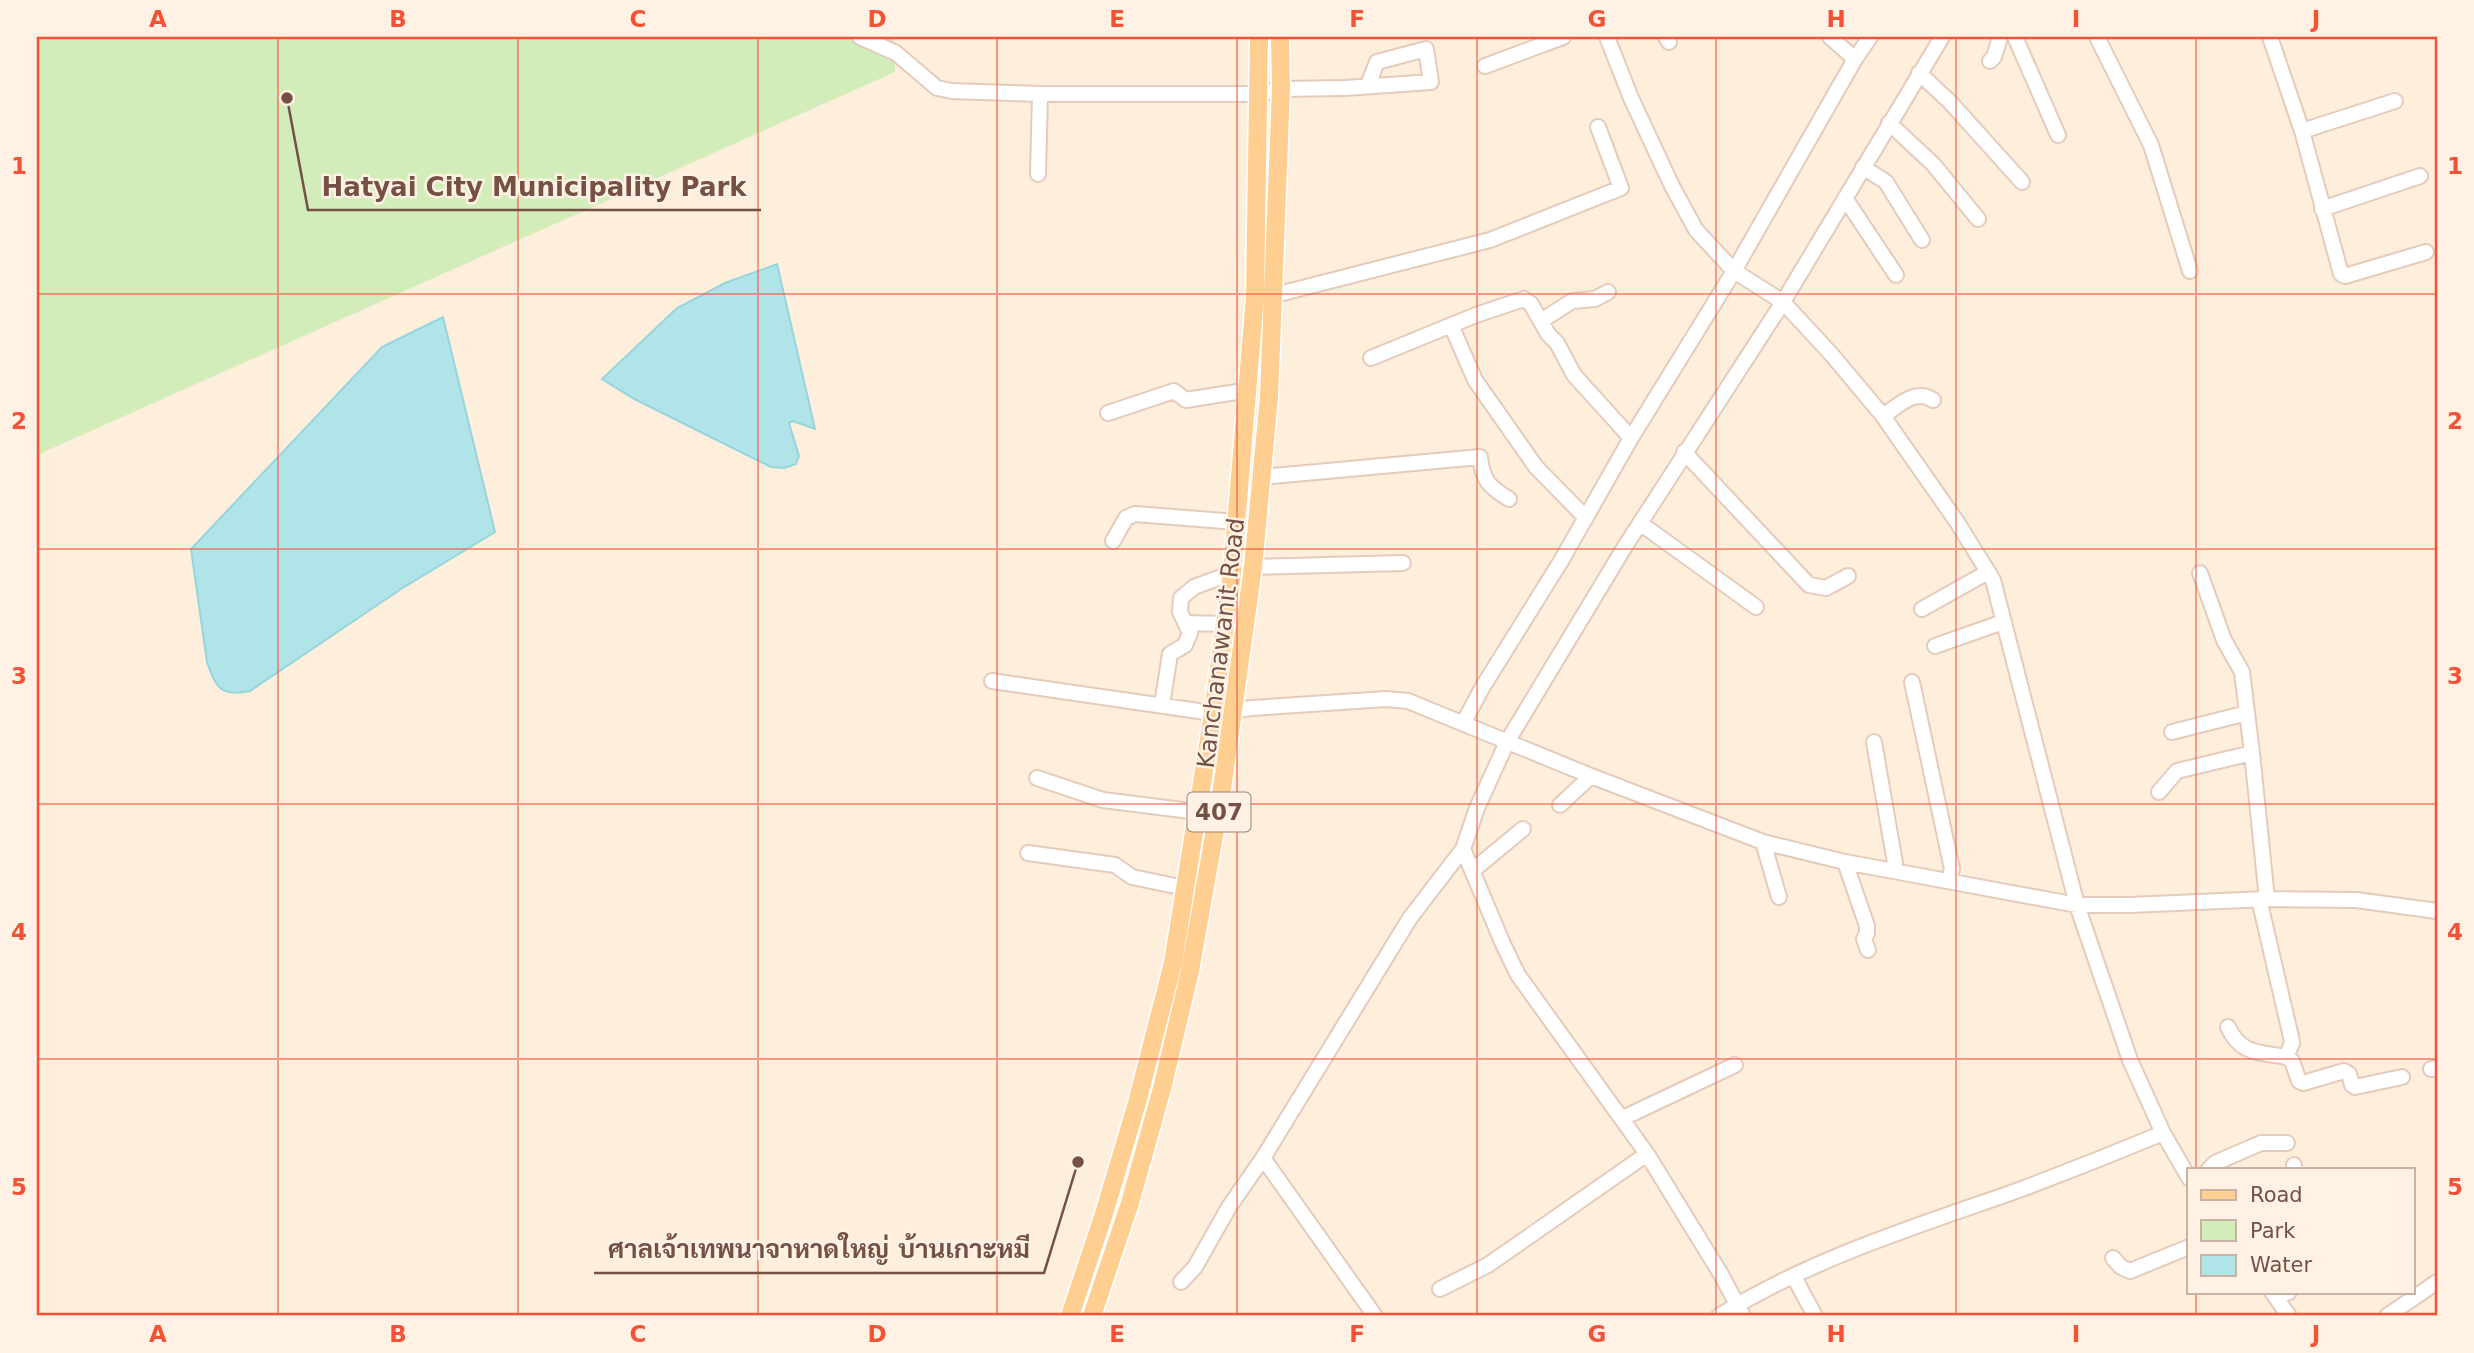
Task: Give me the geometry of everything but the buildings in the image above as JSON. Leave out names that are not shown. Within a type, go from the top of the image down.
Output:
[{"type":"main road","name":"Kanchanawanit Road","points":[[1070,1316],[1137,1103],[1173,963],[1226,624],[1255,296],[1259,37]]},
{"type":"main road","name":"Kanchanawanit Road","points":[[1092,1316],[1130,1203],[1163,1085],[1190,971],[1221,796],[1253,567],[1262,477],[1275,295],[1280,37]]},
{"type":"street","points":[[860,37],[896,53],[937,88],[952,91],[1040,94],[1258,94],[1281,89],[1368,85]]},
{"type":"street","points":[[1485,65],[1563,37]]},
{"type":"street","points":[[1607,37],[1631,98],[1696,230],[1734,271],[1783,302],[1832,355],[1883,416],[1958,522],[1988,572],[1996,589],[2077,905],[2130,1060],[2163,1133],[2187,1175]]},
{"type":"street","points":[[1830,37],[1855,59]]},
{"type":"street","points":[[1464,722],[1586,518],[1630,438],[1734,271],[1870,37]]},
{"type":"street","points":[[1181,1282],[1195,1268],[1229,1207],[1263,1158],[1410,918],[1464,849],[1470,824],[1507,742],[1684,452],[1783,302],[1942,37]]},
{"type":"street","points":[[1990,61],[1994,57],[2000,37]]},
{"type":"street","points":[[2015,37],[2058,135]]},
{"type":"street","points":[[2097,37],[2151,145],[2190,271]]},
{"type":"street","points":[[2270,37],[2302,131],[2339,270],[2344,275],[2426,252]]},
{"type":"street","points":[[1919,73],[1950,102],[2022,182]]},
{"type":"street","points":[[1038,174],[1040,94]]},
{"type":"street","points":[[2302,131],[2395,101]]},
{"type":"street","points":[[1889,123],[1933,164],[1978,219]]},
{"type":"street","points":[[1275,295],[1383,265],[1490,240],[1621,188],[1598,127]]},
{"type":"street","points":[[1863,167],[1886,182],[1922,240]]},
{"type":"street","points":[[2322,209],[2420,176]]},
{"type":"street","points":[[1845,198],[1896,275]]},
{"type":"street","points":[[1541,321],[1572,301],[1595,299],[1608,292]]},
{"type":"street","points":[[1371,358],[1522,299],[1531,304],[1558,345],[1573,375],[1630,438]]},
{"type":"street","points":[[1451,325],[1475,380],[1536,467],[1586,518]]},
{"type":"street","points":[[1108,413],[1174,391],[1186,400],[1248,390]]},
{"type":"street","points":[[1883,416],[1912,397],[1925,395],[1933,400]]},
{"type":"street","points":[[1684,452],[1809,585],[1826,588],[1848,576]]},
{"type":"street","points":[[1262,477],[1480,457],[1483,475],[1493,489],[1510,499]]},
{"type":"street","points":[[1113,541],[1126,518],[1135,514],[1237,522]]},
{"type":"street","points":[[1640,523],[1756,607]]},
{"type":"street","points":[[1253,567],[1403,563]]},
{"type":"street","points":[[1922,609],[1988,572]]},
{"type":"street","points":[[1162,705],[1170,654],[1189,639],[1190,631],[1179,607],[1184,594],[1194,587],[1232,573]]},
{"type":"street","points":[[2200,573],[2224,640],[2242,672],[2252,753],[2263,899],[2292,1043],[2286,1057]]},
{"type":"street","points":[[1935,646],[2003,622]]},
{"type":"street","points":[[1186,624],[1226,624]]},
{"type":"street","points":[[992,681],[1212,713],[1394,699],[1408,701],[1591,776],[1763,842],[1844,862],[2077,905],[2263,899],[2356,900],[2437,911]]},
{"type":"street","points":[[1912,682],[1952,869],[1950,880]]},
{"type":"street","points":[[2172,732],[2247,713]]},
{"type":"street","points":[[1874,742],[1894,870]]},
{"type":"street","points":[[2159,792],[2177,771],[2252,753]]},
{"type":"street","points":[[1560,805],[1591,776]]},
{"type":"street","points":[[1037,778],[1103,800],[1198,812]]},
{"type":"street","points":[[1472,871],[1523,829]]},
{"type":"street","points":[[1763,842],[1779,897]]},
{"type":"street","points":[[1464,849],[1518,975],[1647,1154],[1740,1311]]},
{"type":"street","points":[[1028,853],[1115,865],[1136,878],[1185,888]]},
{"type":"street","points":[[1844,862],[1867,926],[1864,939],[1868,950]]},
{"type":"street","points":[[2228,1027],[2235,1040],[2245,1049],[2286,1057],[2292,1061],[2301,1083],[2339,1071],[2348,1074],[2355,1087],[2402,1077]]},
{"type":"street","points":[[1623,1118],[1735,1065]]},
{"type":"street","points":[[1719,1316],[1740,1311],[1794,1277],[1871,1241],[2094,1162],[2163,1133]]},
{"type":"street","points":[[2210,1168],[2261,1143],[2287,1143]]},
{"type":"street","points":[[1440,1289],[1488,1265],[1647,1154]]},
{"type":"street","points":[[1263,1158],[1375,1316]]},
{"type":"street","points":[[2113,1258],[2121,1267],[2130,1271],[2187,1248]]},
{"type":"street","points":[[1794,1277],[1815,1316]]},
{"type":"street","points":[[2387,1316],[2437,1282]]},
{"type":"street","points":[[2279,1294],[2289,1316]]},
{"type":"green space","points":[[37,37],[894,37],[895,72],[37,455]]},
{"type":"water","points":[[777,264],[815,429],[793,421],[789,423],[799,456],[796,464],[784,468],[771,467],[634,399],[602,379],[677,308],[725,283]]},
{"type":"water","points":[[443,317],[495,532],[401,589],[250,691],[226,691],[213,678],[207,662],[191,549],[382,347]]},
{"type":"place","name":"Hatyai City Municipality Park","points":[[287,98]]},
{"type":"place","name":"ศาลเจ้าเทพนาจาหาดใหญ่ บ้านเกาะหมี","points":[[1078,1162]]}]
